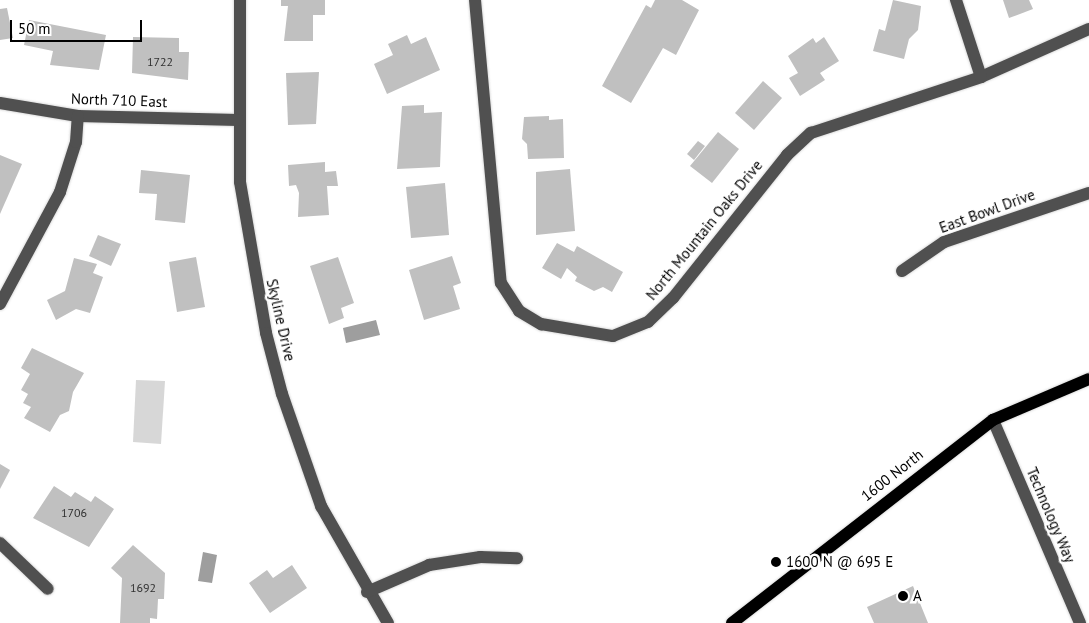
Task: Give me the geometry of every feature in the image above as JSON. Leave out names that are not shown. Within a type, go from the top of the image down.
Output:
[{"type":"main road","name":"1600 North","points":[[732,623],[993,420],[1089,380]]},
{"type":"street","name":"Skyline Drive","points":[[240,0],[238,120],[246,225],[282,394],[322,506],[367,592],[388,623]]},
{"type":"street","name":"North Mountain Oaks Drive","points":[[474,0],[501,283],[510,300],[529,318],[588,334],[613,336],[648,322],[673,298],[787,155],[811,133],[980,78],[1089,29]]},
{"type":"street","points":[[956,0],[980,78]]},
{"type":"street","name":"North 710 East","points":[[0,102],[78,116],[238,120]]},
{"type":"street","points":[[0,304],[60,192],[76,142],[78,116]]},
{"type":"street","name":"East Bowl Drive","points":[[902,271],[944,242],[1089,193]]},
{"type":"street","name":"Technology Way","points":[[993,420],[1080,623]]},
{"type":"street","points":[[0,543],[48,589]]},
{"type":"street","points":[[367,592],[429,565],[480,557],[517,558]]},
{"type":"shaded area","points":[[376,320],[380,335],[346,343],[343,328]]},
{"type":"shaded area","points":[[136,380],[165,381],[161,444],[133,442]]},
{"type":"shaded area","points":[[203,552],[217,555],[212,583],[198,581]]},
{"type":"building","points":[[281,0],[325,0],[325,15],[313,15],[313,41],[284,41],[288,6],[281,6]]},
{"type":"building","points":[[655,0],[682,0],[699,10],[676,55],[663,48],[631,103],[602,86],[646,5],[651,8]]},
{"type":"building","points":[[893,0],[921,6],[918,30],[909,39],[904,59],[873,51],[879,29],[885,31]]},
{"type":"building","points":[[1003,0],[1029,0],[1033,9],[1009,18]]},
{"type":"building","points":[[7,8],[13,38],[0,40],[0,9]]},
{"type":"building","points":[[29,20],[106,35],[99,70],[50,65],[53,51],[24,45]]},
{"type":"building","points":[[407,35],[411,44],[426,37],[440,70],[387,94],[374,64],[393,55],[388,44]]},
{"type":"building","points":[[133,37],[179,38],[179,52],[189,52],[188,80],[132,73]]},
{"type":"building","points":[[824,37],[839,61],[820,73],[825,80],[800,96],[789,78],[798,73],[788,56],[813,38],[816,43]]},
{"type":"building","points":[[319,72],[316,124],[288,125],[286,73]]},
{"type":"building","points":[[763,81],[782,98],[754,130],[735,113]]},
{"type":"building","points":[[424,105],[424,113],[442,112],[440,167],[397,169],[402,106]]},
{"type":"building","points":[[549,116],[549,120],[563,119],[564,158],[528,159],[527,144],[522,139],[524,117]]},
{"type":"building","points":[[718,132],[739,149],[712,183],[690,166]]},
{"type":"building","points":[[698,141],[705,146],[694,160],[687,154]]},
{"type":"building","points":[[0,155],[22,164],[0,214]]},
{"type":"building","points":[[325,162],[325,172],[336,171],[338,186],[327,186],[329,215],[298,217],[299,193],[296,185],[289,186],[288,165]]},
{"type":"building","points":[[570,169],[575,231],[536,235],[536,172]]},
{"type":"building","points":[[141,170],[190,175],[185,223],[155,220],[157,194],[139,193]]},
{"type":"building","points":[[445,183],[449,235],[411,238],[406,187]]},
{"type":"building","points":[[98,235],[121,244],[111,266],[89,256]]},
{"type":"building","points":[[557,243],[574,252],[577,246],[623,272],[612,292],[603,287],[594,291],[575,281],[577,277],[567,268],[561,279],[542,268]]},
{"type":"building","points":[[452,256],[461,283],[453,286],[460,309],[424,320],[409,270]]},
{"type":"building","points":[[196,257],[205,307],[177,312],[169,262]]},
{"type":"building","points":[[338,257],[354,303],[341,308],[344,318],[329,324],[310,266]]},
{"type":"building","points":[[74,258],[97,264],[93,273],[103,277],[90,313],[76,309],[56,320],[47,300],[65,291]]},
{"type":"building","points":[[32,348],[84,373],[73,392],[69,411],[60,415],[50,432],[24,418],[31,407],[23,403],[28,394],[21,390],[30,374],[21,368]]},
{"type":"building","points":[[0,464],[10,470],[0,489]]},
{"type":"building","points":[[54,486],[71,497],[75,492],[91,502],[95,496],[114,509],[89,547],[33,518]]},
{"type":"building","points":[[133,545],[165,573],[164,599],[158,599],[157,619],[150,618],[150,623],[120,623],[122,578],[111,568]]},
{"type":"building","points":[[292,565],[307,588],[270,613],[249,583],[267,570],[273,578]]},
{"type":"building","name":"A","points":[[913,586],[928,623],[874,623],[867,607]]},
{"type":"place","name":"1600 N @ 695 E","points":[[776,562]]},
{"type":"place","name":"A","points":[[903,596]]}]
